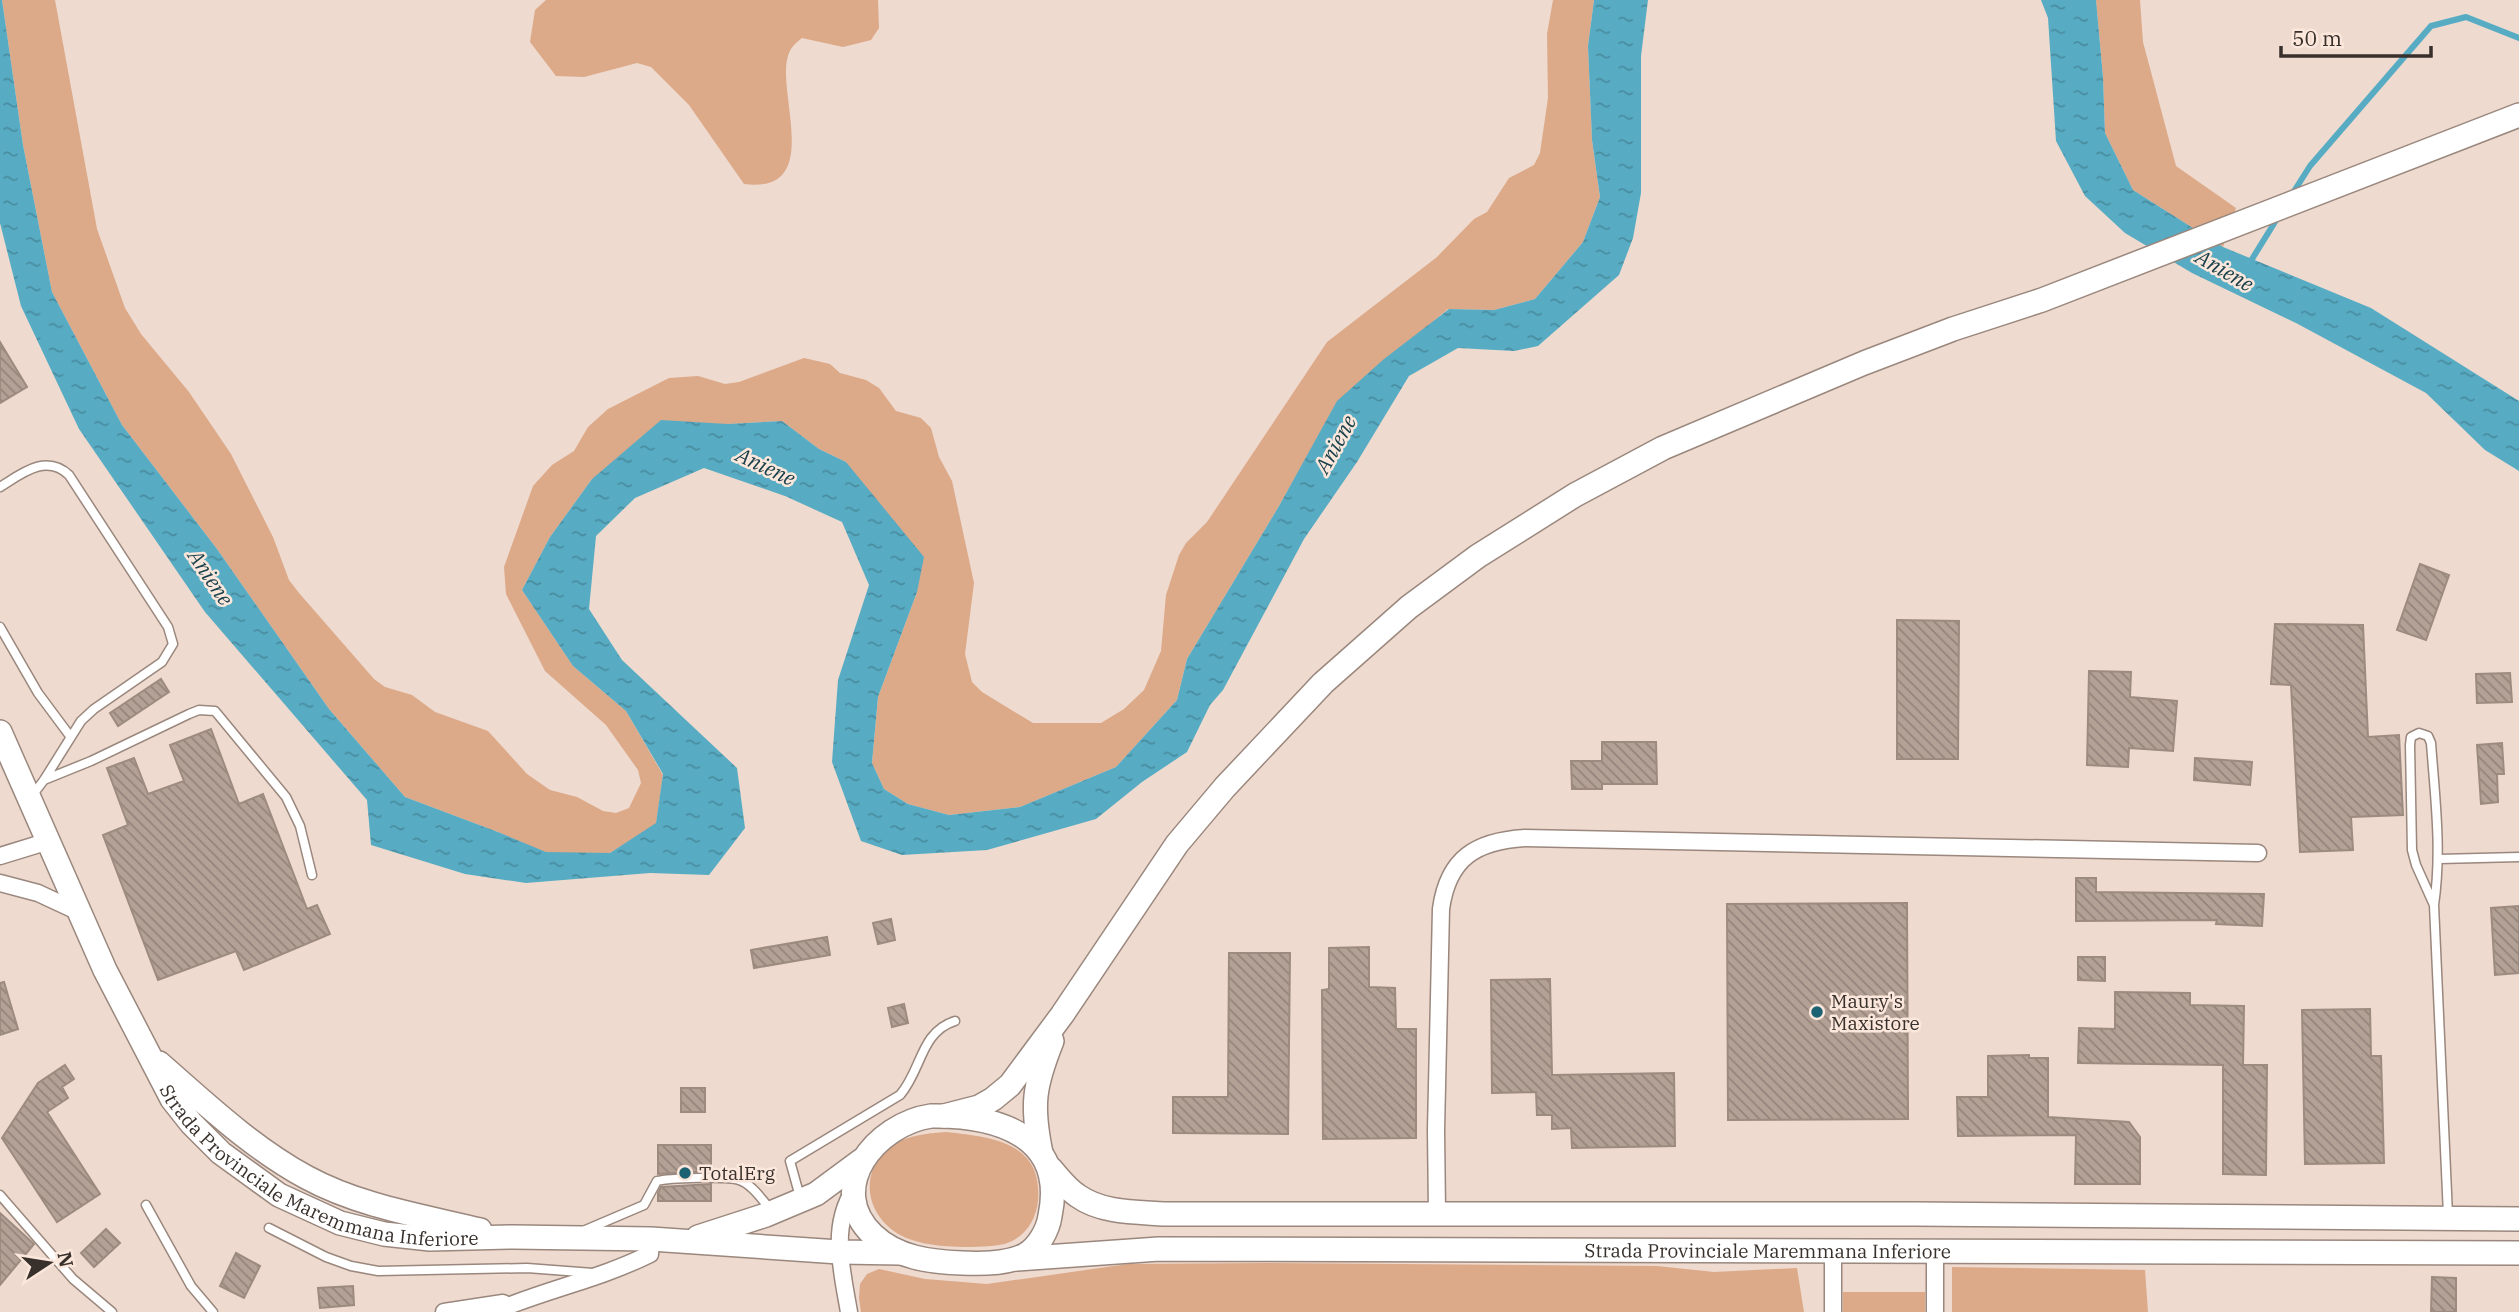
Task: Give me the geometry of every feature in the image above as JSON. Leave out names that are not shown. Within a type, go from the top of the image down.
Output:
[{"type":"main road","points":[[944,1116],[979,1107],[1003,1092],[1062,1015],[1177,844],[1225,787],[1323,683],[1409,607],[1478,556],[1575,495],[1663,448],[1864,363],[1953,329],[2042,300],[2519,115]]},
{"type":"main road","name":"Strada Provinciale Maremmana Inferiore","points":[[0,732],[113,987],[178,1107],[206,1140],[244,1172],[293,1203],[340,1223],[384,1234],[430,1239],[651,1239],[839,1252],[901,1253]]},
{"type":"main road","points":[[1046,1161],[1012,1129],[980,1119],[944,1116],[917,1118],[897,1126],[878,1140],[862,1160],[854,1190],[856,1206],[862,1222],[872,1234],[901,1253],[931,1261],[990,1263],[1017,1259],[1036,1247],[1050,1220],[1052,1190],[1046,1161],[1036,1129],[1035,1094],[1041,1069],[1062,1015]]},
{"type":"main road","name":"Strada Provinciale Maremmana Inferiore","points":[[685,1241],[773,1213],[838,1180],[862,1160]]},
{"type":"main road","name":"Strada Provinciale Maremmana Inferiore","points":[[1046,1161],[1076,1195],[1099,1206],[1122,1211],[1164,1214],[1914,1214],[2519,1219]]},
{"type":"main road","name":"Strada Provinciale Maremmana Inferiore","points":[[1017,1259],[1159,1249],[2519,1253]]},
{"type":"street","points":[[1437,1213],[1441,909],[1446,886],[1457,865],[1473,850],[1484,845],[1525,838],[2258,853]]},
{"type":"street","points":[[0,856],[49,841]]},
{"type":"street","points":[[0,883],[38,893],[81,913]]},
{"type":"street","points":[[849,1312],[839,1252],[840,1222],[846,1203],[854,1190]]},
{"type":"street","points":[[493,1312],[621,1268],[650,1254],[651,1239]]},
{"type":"street","points":[[1833,1250],[1833,1312]]},
{"type":"street","points":[[1935,1250],[1935,1312]]},
{"type":"street","points":[[444,1312],[519,1301]]},
{"type":"lane","points":[[0,487],[36,466],[55,465],[69,475],[172,635],[172,649],[162,662],[81,721],[30,799]]},
{"type":"lane","points":[[0,627],[44,702],[70,736]]},
{"type":"lane","points":[[44,780],[91,761],[188,714],[208,709],[215,711],[286,797],[300,826],[313,875]]},
{"type":"lane","points":[[2434,905],[2415,860],[2411,838],[2410,745],[2411,737],[2419,733],[2428,736],[2431,743],[2439,859],[2434,905],[2448,1220]]},
{"type":"lane","points":[[2439,859],[2519,857]]},
{"type":"lane","points":[[801,1200],[790,1161],[900,1095],[913,1078],[928,1040],[939,1028],[955,1021]]},
{"type":"lane","points":[[566,1238],[644,1205],[656,1181],[669,1178],[740,1180],[753,1189],[773,1213]]},
{"type":"lane","points":[[0,1195],[73,1279],[111,1312]]},
{"type":"lane","points":[[146,1205],[191,1286],[213,1312]]},
{"type":"lane","points":[[269,1228],[339,1262],[378,1271],[527,1268],[604,1273]]},
{"type":"shaded area","points":[[2,0],[55,0],[97,229],[125,308],[141,334],[189,392],[231,454],[273,537],[289,580],[374,679],[385,687],[412,695],[435,712],[488,731],[527,774],[550,790],[577,797],[603,811],[616,813],[629,808],[641,783],[638,770],[606,725],[545,671],[506,594],[504,567],[533,486],[552,465],[574,451],[588,427],[608,409],[669,378],[698,376],[725,384],[739,382],[804,358],[830,364],[840,373],[866,380],[879,388],[896,411],[921,418],[931,428],[939,457],[952,481],[974,583],[965,654],[972,682],[982,692],[1033,723],[1101,723],[1124,709],[1144,690],[1161,651],[1166,595],[1179,555],[1186,543],[1207,522],[1327,342],[1437,257],[1474,219],[1487,212],[1509,178],[1534,165],[1540,153],[1548,98],[1547,34],[1553,0],[1594,0],[1588,46],[1592,140],[1600,197],[1583,242],[1535,299],[1494,310],[1448,309],[1338,401],[1279,506],[1187,659],[1177,700],[1116,767],[1020,807],[949,815],[908,804],[884,789],[872,763],[878,697],[917,592],[846,462],[819,449],[782,421],[728,424],[592,479],[550,537],[522,590],[573,666],[626,711],[663,775],[656,824],[610,853],[546,853],[405,797],[329,709],[217,549],[122,425],[52,292],[23,145]]},
{"type":"shaded area","points":[[546,0],[878,0],[879,28],[871,40],[843,47],[802,38],[794,45],[787,60],[786,77],[792,140],[790,159],[782,174],[768,183],[744,184],[689,105],[651,67],[637,63],[584,77],[556,76],[530,42],[535,10]]},
{"type":"shaded area","points":[[2096,0],[2140,0],[2143,42],[2176,166],[2236,208],[2223,247],[2133,190],[2105,133]]},
{"type":"shaded area","points":[[946,1132],[997,1140],[1011,1146],[1032,1166],[1037,1181],[1037,1207],[1030,1224],[1019,1237],[993,1246],[932,1245],[899,1234],[883,1221],[872,1203],[870,1193],[872,1172],[877,1161],[892,1145],[902,1140],[923,1134]]},
{"type":"shaded area","points":[[1128,1264],[1657,1266],[1714,1272],[1797,1268],[1804,1312],[861,1312],[859,1298],[860,1284],[867,1274],[879,1269],[925,1279],[987,1284]]},
{"type":"shaded area","points":[[1952,1267],[2145,1270],[2148,1312],[1952,1312]]},
{"type":"shaded area","points":[[1843,1292],[1925,1292],[1925,1312],[1843,1312]]},
{"type":"water","name":"Aniene","points":[[0,0],[23,145],[52,292],[122,425],[217,549],[329,709],[405,797],[546,852],[610,853],[656,823],[663,774],[626,711],[573,666],[522,590],[550,537],[592,479],[661,420],[728,424],[782,421],[819,449],[846,462],[924,557],[917,592],[878,697],[872,763],[884,789],[908,804],[949,815],[1020,807],[1116,767],[1177,700],[1187,659],[1279,506],[1337,401],[1384,359],[1449,309],[1494,310],[1535,299],[1583,242],[1600,197],[1592,140],[1588,46],[1594,0],[1648,0],[1641,56],[1641,193],[1633,238],[1619,275],[1538,346],[1514,351],[1458,348],[1409,376],[1357,462],[1304,539],[1223,690],[1210,705],[1187,752],[1142,782],[1096,819],[987,850],[902,855],[861,841],[832,762],[838,680],[869,585],[842,522],[785,496],[704,468],[635,498],[596,536],[589,609],[622,660],[737,768],[745,828],[709,875],[650,873],[526,883],[465,874],[371,845],[367,800],[205,612],[79,429],[21,306],[0,223]]},
{"type":"water","name":"Aniene","points":[[2041,0],[2096,0],[2105,133],[2133,190],[2223,247],[2371,308],[2519,401],[2519,471],[2485,450],[2426,393],[2296,323],[2192,273],[2125,233],[2085,196],[2056,141],[2048,18]]},
{"type":"building","points":[[0,342],[27,387],[0,403]]},
{"type":"building","points":[[2420,564],[2449,575],[2426,640],[2397,630]]},
{"type":"building","points":[[1897,620],[1959,621],[1958,759],[1897,759]]},
{"type":"building","points":[[2275,624],[2363,625],[2368,737],[2399,735],[2403,815],[2351,817],[2353,850],[2300,852],[2291,685],[2271,684]]},
{"type":"building","points":[[2089,671],[2131,672],[2130,697],[2177,701],[2173,751],[2129,748],[2128,767],[2087,765]]},
{"type":"building","points":[[2510,673],[2512,702],[2477,703],[2476,674]]},
{"type":"building","points":[[161,679],[169,692],[118,726],[110,713]]},
{"type":"building","points":[[211,729],[239,804],[263,794],[307,909],[317,905],[330,934],[244,970],[236,951],[158,980],[103,835],[128,825],[107,768],[134,758],[148,794],[184,781],[170,745]]},
{"type":"building","points":[[1602,742],[1656,742],[1657,784],[1602,784],[1602,789],[1572,789],[1571,761],[1602,761]]},
{"type":"building","points":[[2502,743],[2504,774],[2497,774],[2498,802],[2481,804],[2477,745]]},
{"type":"building","points":[[2195,758],[2252,762],[2250,785],[2194,780]]},
{"type":"building","points":[[2076,878],[2096,878],[2096,892],[2264,894],[2262,926],[2216,924],[2217,920],[2076,921]]},
{"type":"building","name":"Maury's Maxistore","points":[[1907,903],[1908,1119],[1728,1120],[1727,904]]},
{"type":"building","points":[[2519,906],[2519,973],[2495,975],[2491,908]]},
{"type":"building","points":[[891,919],[895,940],[878,944],[873,923]]},
{"type":"building","points":[[827,937],[830,955],[754,968],[751,950]]},
{"type":"building","points":[[1369,947],[1369,987],[1395,988],[1396,1029],[1416,1029],[1416,1138],[1323,1139],[1322,990],[1329,989],[1329,948]]},
{"type":"building","points":[[1229,953],[1290,953],[1288,1134],[1173,1133],[1173,1097],[1228,1097]]},
{"type":"building","points":[[2078,957],[2105,957],[2105,981],[2078,980]]},
{"type":"building","points":[[1550,979],[1552,1075],[1674,1073],[1675,1146],[1572,1148],[1571,1128],[1552,1129],[1552,1115],[1537,1115],[1536,1092],[1492,1093],[1491,980]]},
{"type":"building","points":[[4,982],[18,1029],[0,1035],[0,983]]},
{"type":"building","points":[[2115,992],[2190,993],[2190,1005],[2244,1006],[2243,1065],[2267,1065],[2266,1175],[2223,1174],[2223,1065],[2078,1063],[2079,1028],[2115,1029]]},
{"type":"building","points":[[904,1004],[908,1023],[892,1027],[888,1008]]},
{"type":"building","points":[[2370,1009],[2371,1056],[2381,1056],[2384,1163],[2305,1164],[2302,1010]]},
{"type":"building","points":[[2029,1055],[2029,1058],[2048,1058],[2048,1117],[2129,1122],[2140,1137],[2140,1184],[2075,1184],[2076,1135],[1958,1136],[1957,1097],[1988,1097],[1988,1056]]},
{"type":"building","points":[[65,1065],[74,1079],[62,1087],[68,1098],[47,1112],[100,1194],[57,1222],[2,1138],[38,1083]]},
{"type":"building","points":[[681,1088],[705,1088],[705,1112],[681,1112]]},
{"type":"building","points":[[658,1145],[711,1145],[711,1171],[658,1174]]},
{"type":"building","points":[[711,1184],[711,1201],[658,1201],[661,1187]]},
{"type":"building","points":[[0,1213],[34,1244],[0,1285]]},
{"type":"building","points":[[106,1229],[120,1243],[94,1267],[81,1253]]},
{"type":"building","points":[[236,1253],[260,1266],[244,1298],[220,1286]]},
{"type":"building","points":[[2432,1277],[2456,1278],[2456,1312],[2431,1312]]},
{"type":"building","points":[[353,1286],[354,1305],[320,1308],[318,1288]]},
{"type":"waterway","points":[[2291,196],[2310,166],[2431,26],[2466,17],[2519,38]]},
{"type":"waterway","name":"Aniene","points":[[2249,264],[2278,217]]},
{"type":"place","name":"Maury's Maxistore","points":[[1817,1012]]},
{"type":"place","name":"TotalErg","points":[[685,1173]]}]
